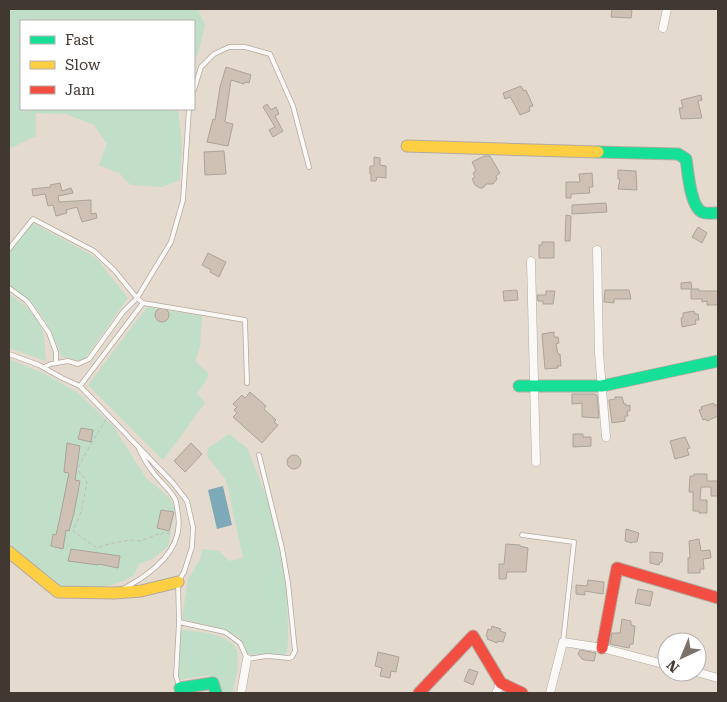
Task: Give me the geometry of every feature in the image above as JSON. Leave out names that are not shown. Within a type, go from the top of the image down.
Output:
[{"type":"street","points":[[663,28],[667,9]]},
{"type":"street","points":[[407,146],[678,154],[686,159],[694,203],[704,213],[718,213]]},
{"type":"street","points":[[597,250],[599,354],[606,438]]},
{"type":"street","points":[[531,261],[536,462]]},
{"type":"street","points":[[519,386],[602,386],[718,361]]},
{"type":"street","points":[[9,552],[58,592],[114,593],[140,591],[178,582]]},
{"type":"street","points":[[602,648],[617,568],[718,598]]},
{"type":"street","points":[[419,693],[473,636],[498,688],[522,693]]},
{"type":"street","points":[[550,693],[563,642],[602,648],[657,662]]},
{"type":"street","points":[[241,693],[247,659]]},
{"type":"street","points":[[180,691],[212,683],[216,693]]},
{"type":"lane","points":[[195,87],[201,67],[214,54],[229,47],[245,47],[270,54],[293,106],[309,167]]},
{"type":"lane","points":[[44,367],[68,361],[78,364],[88,359],[123,312],[137,298],[171,242],[184,200],[189,110]]},
{"type":"lane","points":[[9,249],[33,219],[94,251],[114,270],[143,303],[245,320],[247,383]]},
{"type":"lane","points":[[9,288],[26,301],[49,333],[56,352],[56,363]]},
{"type":"lane","points":[[80,386],[143,303]]},
{"type":"lane","points":[[9,354],[44,367],[80,386],[173,483],[186,501],[193,527],[192,547],[184,572],[178,582],[179,622],[176,676],[180,691]]},
{"type":"lane","points":[[114,593],[142,579],[162,562],[171,551],[179,521],[175,500],[152,472],[134,442]]},
{"type":"lane","points":[[179,622],[226,632],[240,643],[247,659],[267,656],[289,658],[292,657],[295,651],[288,583],[282,548],[259,455]]},
{"type":"lane","points":[[522,535],[574,542],[563,642]]},
{"type":"path","points":[[108,415],[78,466],[78,470],[87,482],[81,512],[73,531],[97,548],[130,540],[141,541],[158,534],[161,535],[163,532],[173,535],[175,541]]},
{"type":"green space","points":[[9,9],[198,9],[205,25],[198,54],[195,57],[195,20],[20,20],[20,110],[178,110],[182,144],[180,180],[162,187],[131,185],[119,173],[99,165],[107,144],[94,125],[66,114],[36,113],[36,136],[9,149]]},
{"type":"green space","points":[[29,221],[96,258],[128,298],[83,361],[62,357],[42,316],[28,300],[9,285],[9,250]]},
{"type":"green space","points":[[9,294],[28,308],[39,322],[44,338],[46,361],[9,348]]},
{"type":"green space","points":[[147,307],[202,316],[200,347],[195,361],[208,373],[207,380],[197,393],[205,403],[163,460],[88,385]]},
{"type":"green space","points":[[9,359],[47,375],[78,393],[113,426],[146,478],[170,498],[175,509],[168,547],[152,559],[139,564],[134,575],[99,589],[78,590],[56,586],[9,543]]},
{"type":"green space","points":[[229,434],[247,448],[269,503],[287,585],[288,641],[287,652],[283,656],[245,654],[240,638],[226,630],[182,619],[188,579],[200,560],[202,549],[219,551],[229,561],[243,558],[226,480],[207,456],[208,448]]},
{"type":"green space","points":[[179,630],[212,634],[227,640],[233,645],[238,653],[238,667],[232,693],[218,693],[216,685],[208,675],[174,681]]},
{"type":"water","points":[[223,486],[232,525],[217,529],[208,490]]},
{"type":"building","points":[[612,9],[629,9],[632,11],[631,18],[611,17]]},
{"type":"building","points":[[226,67],[251,75],[249,83],[245,82],[244,84],[231,80],[225,122],[233,124],[228,146],[207,142],[213,119],[215,120],[220,87]]},
{"type":"building","points":[[521,86],[524,91],[526,90],[533,106],[529,107],[530,111],[520,115],[510,97],[505,99],[503,93]]},
{"type":"building","points":[[701,95],[702,100],[698,101],[702,118],[681,119],[679,108],[683,108],[681,100]]},
{"type":"building","points":[[267,104],[271,110],[276,107],[279,114],[275,116],[283,131],[273,137],[269,130],[275,127],[263,107]]},
{"type":"building","points":[[224,151],[226,174],[205,175],[204,152]]},
{"type":"building","points":[[484,156],[490,156],[500,173],[496,176],[497,179],[493,184],[486,184],[483,188],[480,188],[475,185],[472,179],[475,177],[473,173],[476,171],[472,162]]},
{"type":"building","points":[[374,157],[380,158],[380,165],[386,166],[386,178],[377,177],[376,181],[371,181],[370,166],[374,166]]},
{"type":"building","points":[[618,170],[636,171],[637,190],[618,189],[620,179],[618,179]]},
{"type":"building","points":[[592,173],[593,187],[589,187],[590,193],[571,194],[571,198],[566,198],[566,182],[580,182],[579,174]]},
{"type":"building","points":[[60,183],[62,191],[71,188],[73,193],[58,196],[59,202],[91,200],[91,214],[96,213],[97,218],[82,222],[77,207],[66,210],[67,213],[56,216],[53,205],[48,206],[45,194],[33,196],[32,189],[51,187],[50,185]]},
{"type":"building","points":[[606,203],[607,212],[572,214],[572,205]]},
{"type":"building","points":[[566,215],[571,216],[570,241],[565,241]]},
{"type":"building","points":[[698,227],[707,233],[702,243],[692,237]]},
{"type":"building","points":[[542,242],[554,242],[554,258],[539,258],[539,245],[542,245]]},
{"type":"building","points":[[208,253],[226,262],[219,277],[202,265]]},
{"type":"building","points":[[691,282],[692,289],[718,291],[718,305],[707,305],[707,301],[702,302],[702,299],[691,299],[691,289],[681,289],[681,283]]},
{"type":"building","points":[[517,290],[518,300],[504,301],[503,291]]},
{"type":"building","points":[[605,290],[629,290],[631,299],[614,299],[614,303],[604,302]]},
{"type":"building","points":[[546,291],[555,291],[553,304],[543,304],[543,301],[538,301],[537,295],[546,295]]},
{"type":"building","points":[[162,308],[167,310],[169,315],[167,320],[162,322],[157,320],[155,315],[157,310]]},
{"type":"building","points":[[694,311],[695,314],[698,314],[699,320],[695,320],[696,324],[682,327],[681,318],[683,313]]},
{"type":"building","points":[[554,332],[554,337],[558,337],[559,343],[556,344],[558,354],[560,354],[561,366],[545,369],[542,334]]},
{"type":"building","points":[[250,392],[266,406],[264,409],[276,420],[274,422],[278,425],[262,443],[233,417],[237,413],[234,410],[237,407],[233,404],[242,395],[245,398]]},
{"type":"building","points":[[572,394],[597,395],[599,418],[582,417],[582,403],[572,404]]},
{"type":"building","points":[[615,397],[622,397],[626,406],[630,405],[630,411],[627,411],[628,416],[625,416],[625,421],[612,423],[609,400],[615,399]]},
{"type":"building","points":[[714,403],[714,406],[718,404],[718,416],[707,421],[706,419],[703,420],[699,410],[702,409],[701,407]]},
{"type":"building","points":[[81,428],[93,430],[91,442],[78,439]]},
{"type":"building","points":[[573,434],[583,434],[583,437],[591,437],[591,446],[573,447]]},
{"type":"building","points":[[685,437],[690,448],[687,449],[689,455],[675,459],[670,441]]},
{"type":"building","points":[[67,443],[80,446],[75,480],[80,481],[74,513],[69,531],[66,530],[63,549],[51,546],[53,534],[56,535],[69,473],[64,472]]},
{"type":"building","points":[[191,443],[202,454],[185,472],[174,461]]},
{"type":"building","points":[[294,455],[299,457],[301,462],[299,467],[294,469],[289,467],[287,462],[289,457]]},
{"type":"building","points":[[694,474],[707,474],[707,481],[718,481],[718,496],[711,496],[711,487],[701,487],[700,500],[707,500],[707,513],[693,511],[693,492],[689,492],[690,476],[694,476]]},
{"type":"building","points":[[161,510],[174,512],[169,531],[157,528]]},
{"type":"building","points":[[626,529],[639,533],[637,542],[625,541]]},
{"type":"building","points":[[699,539],[701,551],[710,550],[711,558],[703,559],[704,569],[700,569],[700,573],[688,573],[688,558],[690,558],[689,541]]},
{"type":"building","points":[[506,544],[520,545],[528,548],[526,572],[507,572],[506,579],[499,579],[499,564],[504,564]]},
{"type":"building","points":[[71,549],[120,556],[118,568],[68,561]]},
{"type":"building","points":[[650,552],[663,553],[662,562],[659,565],[650,563]]},
{"type":"building","points":[[588,580],[604,582],[603,594],[585,591],[585,595],[576,594],[576,585],[587,586]]},
{"type":"building","points":[[638,589],[653,592],[650,606],[635,603]]},
{"type":"building","points":[[622,619],[631,621],[631,625],[635,626],[633,644],[630,644],[629,648],[610,644],[612,633],[620,633]]},
{"type":"building","points":[[492,626],[506,633],[503,642],[498,641],[497,643],[487,639],[488,629],[491,630]]},
{"type":"building","points":[[580,650],[596,653],[594,661],[582,659],[578,654]]},
{"type":"building","points":[[378,652],[399,657],[396,672],[391,671],[390,678],[380,676],[382,668],[375,666]]},
{"type":"building","points":[[469,669],[478,672],[473,685],[464,681]]},
{"type":"traffic: fast","points":[[598,152],[678,154],[686,159],[690,188],[698,208],[704,213],[718,213]]},
{"type":"traffic: fast","points":[[519,386],[602,386],[718,361]]},
{"type":"traffic: fast","points":[[181,693],[180,688],[213,683],[216,693]]},
{"type":"traffic: slow","points":[[407,146],[598,152]]},
{"type":"traffic: slow","points":[[9,552],[58,592],[114,593],[141,591],[178,582]]},
{"type":"traffic: jam","points":[[602,648],[617,568],[718,598]]},
{"type":"traffic: jam","points":[[419,693],[473,636],[501,683],[522,693]]}]
